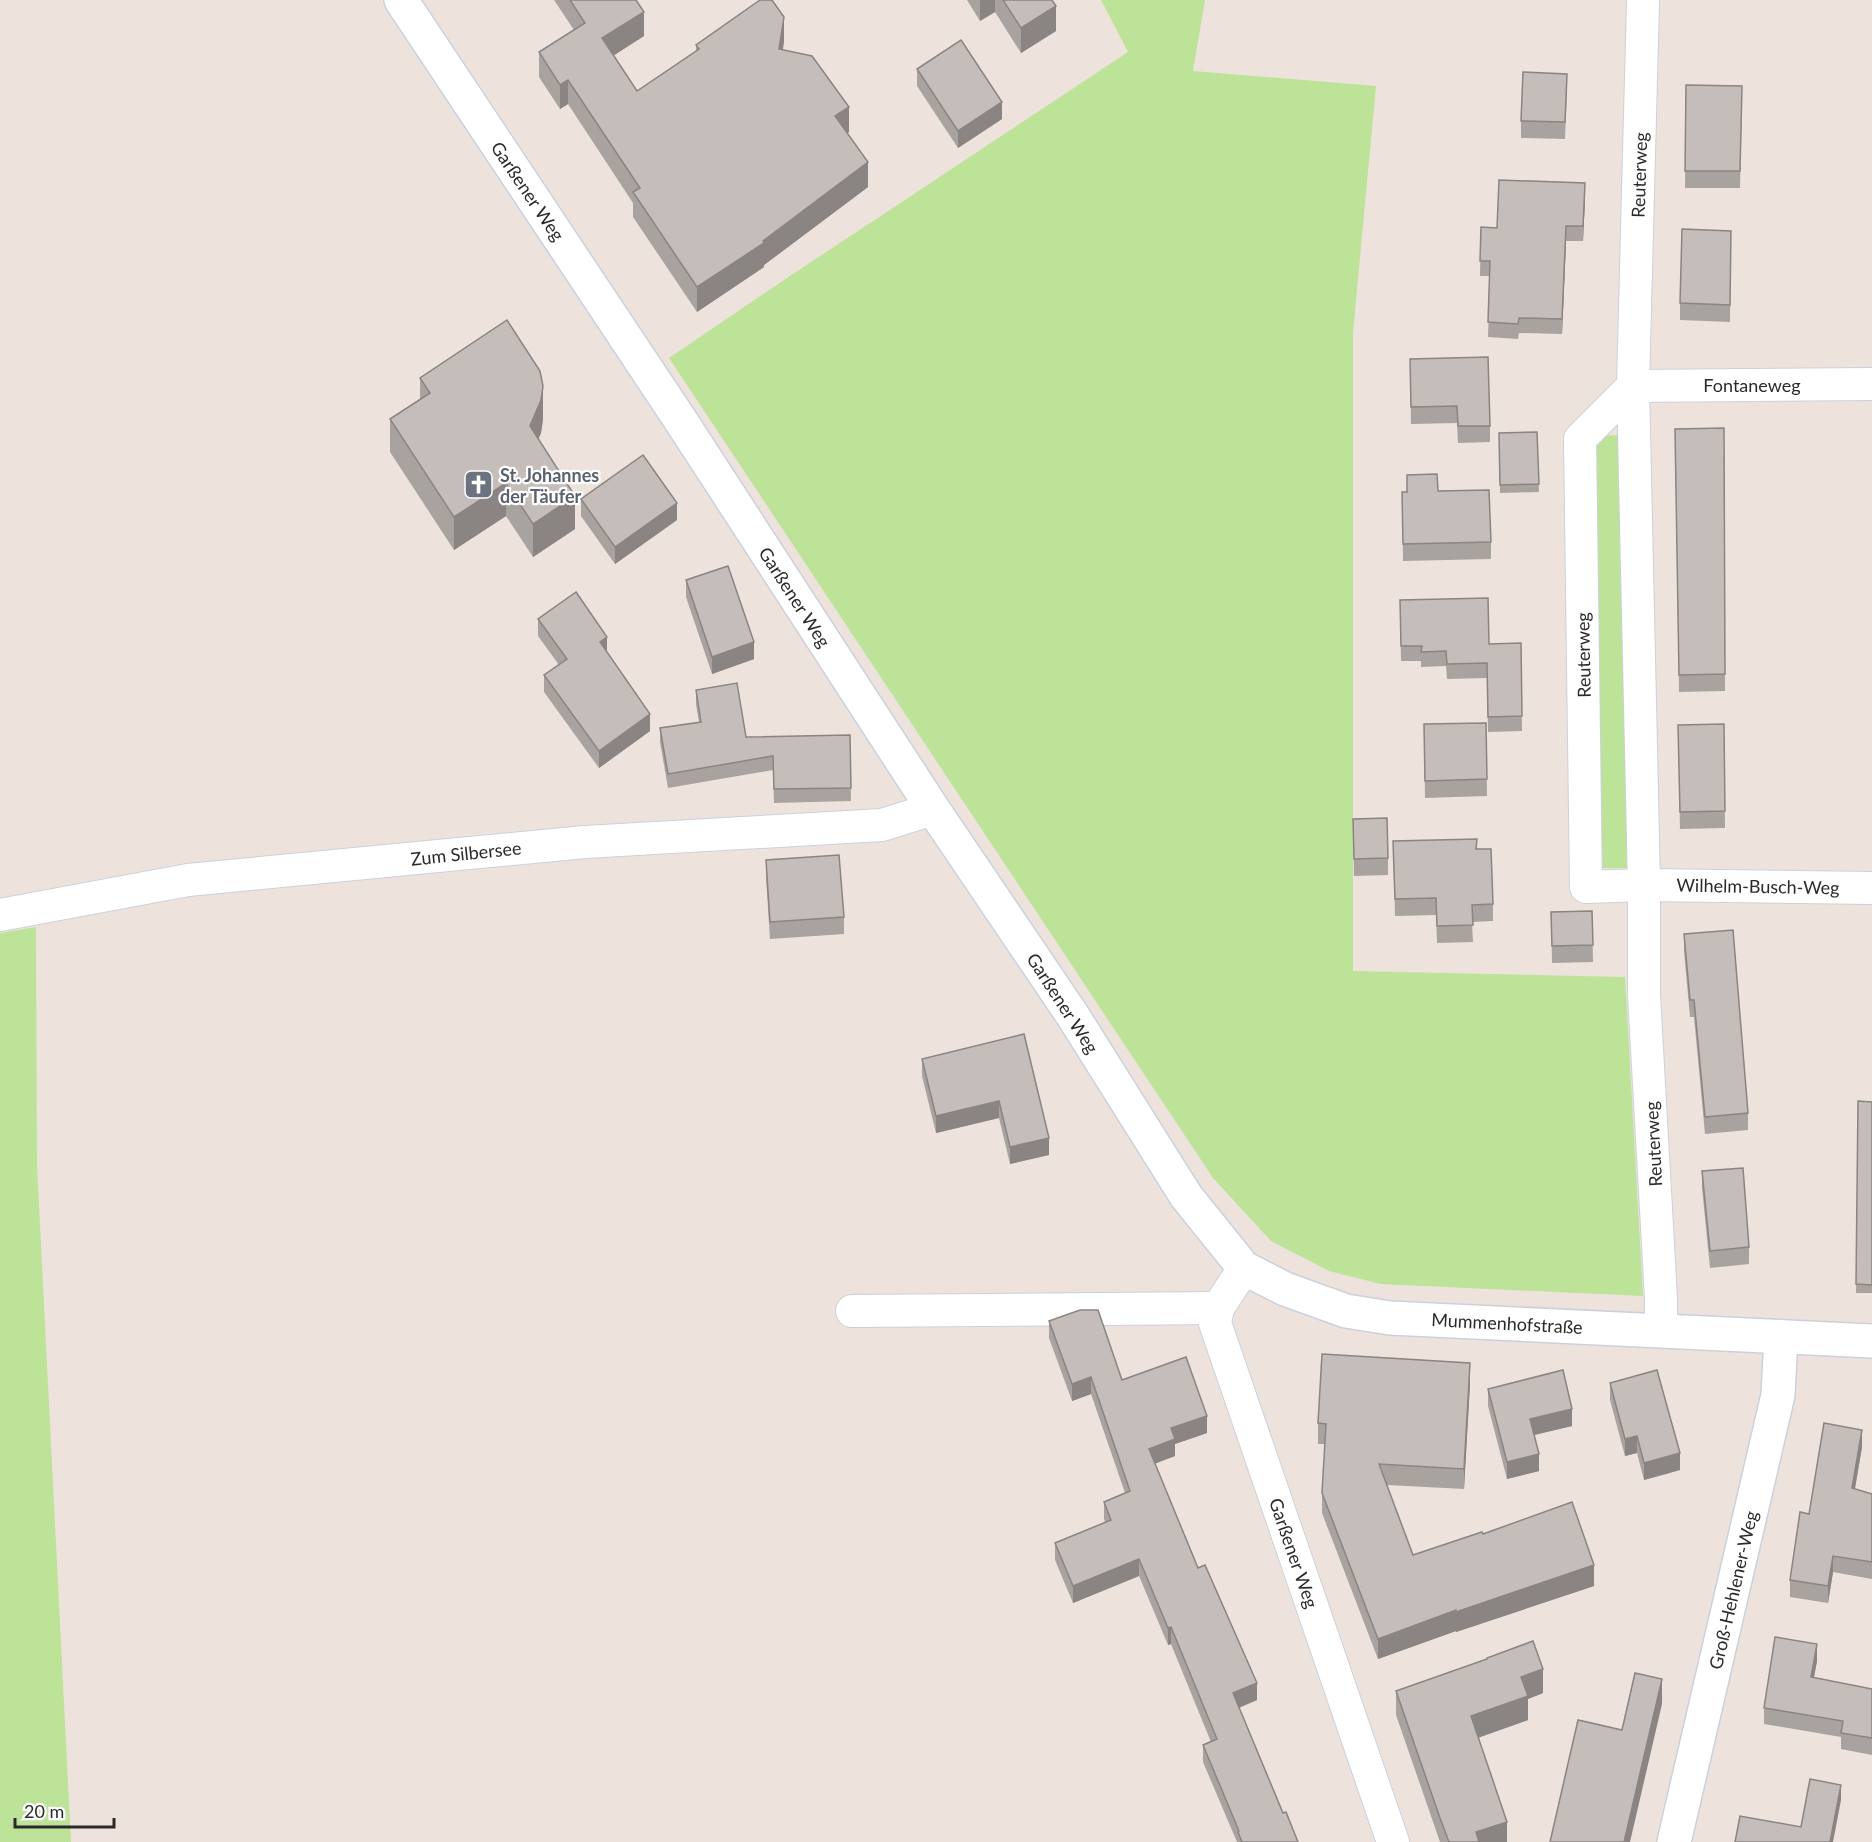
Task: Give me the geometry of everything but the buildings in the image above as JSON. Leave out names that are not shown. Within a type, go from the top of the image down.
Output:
[{"type":"street","name":"Garßener Weg","points":[[401,0],[687,431],[933,809],[1073,1016],[1186,1196]]},
{"type":"street","name":"Reuterweg","points":[[1643,0],[1633,386],[1644,885],[1644,995],[1661,1298],[1660,1331]]},
{"type":"street","name":"Fontaneweg","points":[[1633,386],[1872,384]]},
{"type":"street","name":"Reuterweg","points":[[1633,386],[1580,439],[1586,887],[1644,885]]},
{"type":"street","name":"Zum Silbersee","points":[[0,915],[188,880],[585,842],[882,825],[933,809]]},
{"type":"street","name":"Wilhelm-Busch-Weg","points":[[1644,885],[1872,888]]},
{"type":"street","name":"Mummenhofstraße","points":[[1186,1196],[1244,1268],[1285,1289],[1346,1311],[1390,1318],[1872,1341]]},
{"type":"street","points":[[852,1311],[1218,1308],[1244,1268]]},
{"type":"street","name":"Garßener Weg","points":[[1218,1308],[1215,1323],[1393,1842]]},
{"type":"street","name":"Groß-Hehlener-Weg","points":[[1674,1842],[1778,1395],[1781,1337]]},
{"type":"green space","points":[[1101,0],[1205,0],[1193,71],[1376,86],[1353,333],[1353,971],[1625,977],[1643,1296],[1381,1284],[1329,1271],[1271,1241],[1213,1178],[669,358],[1128,52]]},
{"type":"green space","points":[[1620,435],[1627,868],[1599,868],[1592,436]]},
{"type":"green space","points":[[36,927],[37,1165],[71,1842],[0,1842],[0,933]]},
{"type":"place","name":"St. Johannes der Täufer","points":[[479,485]]}]
